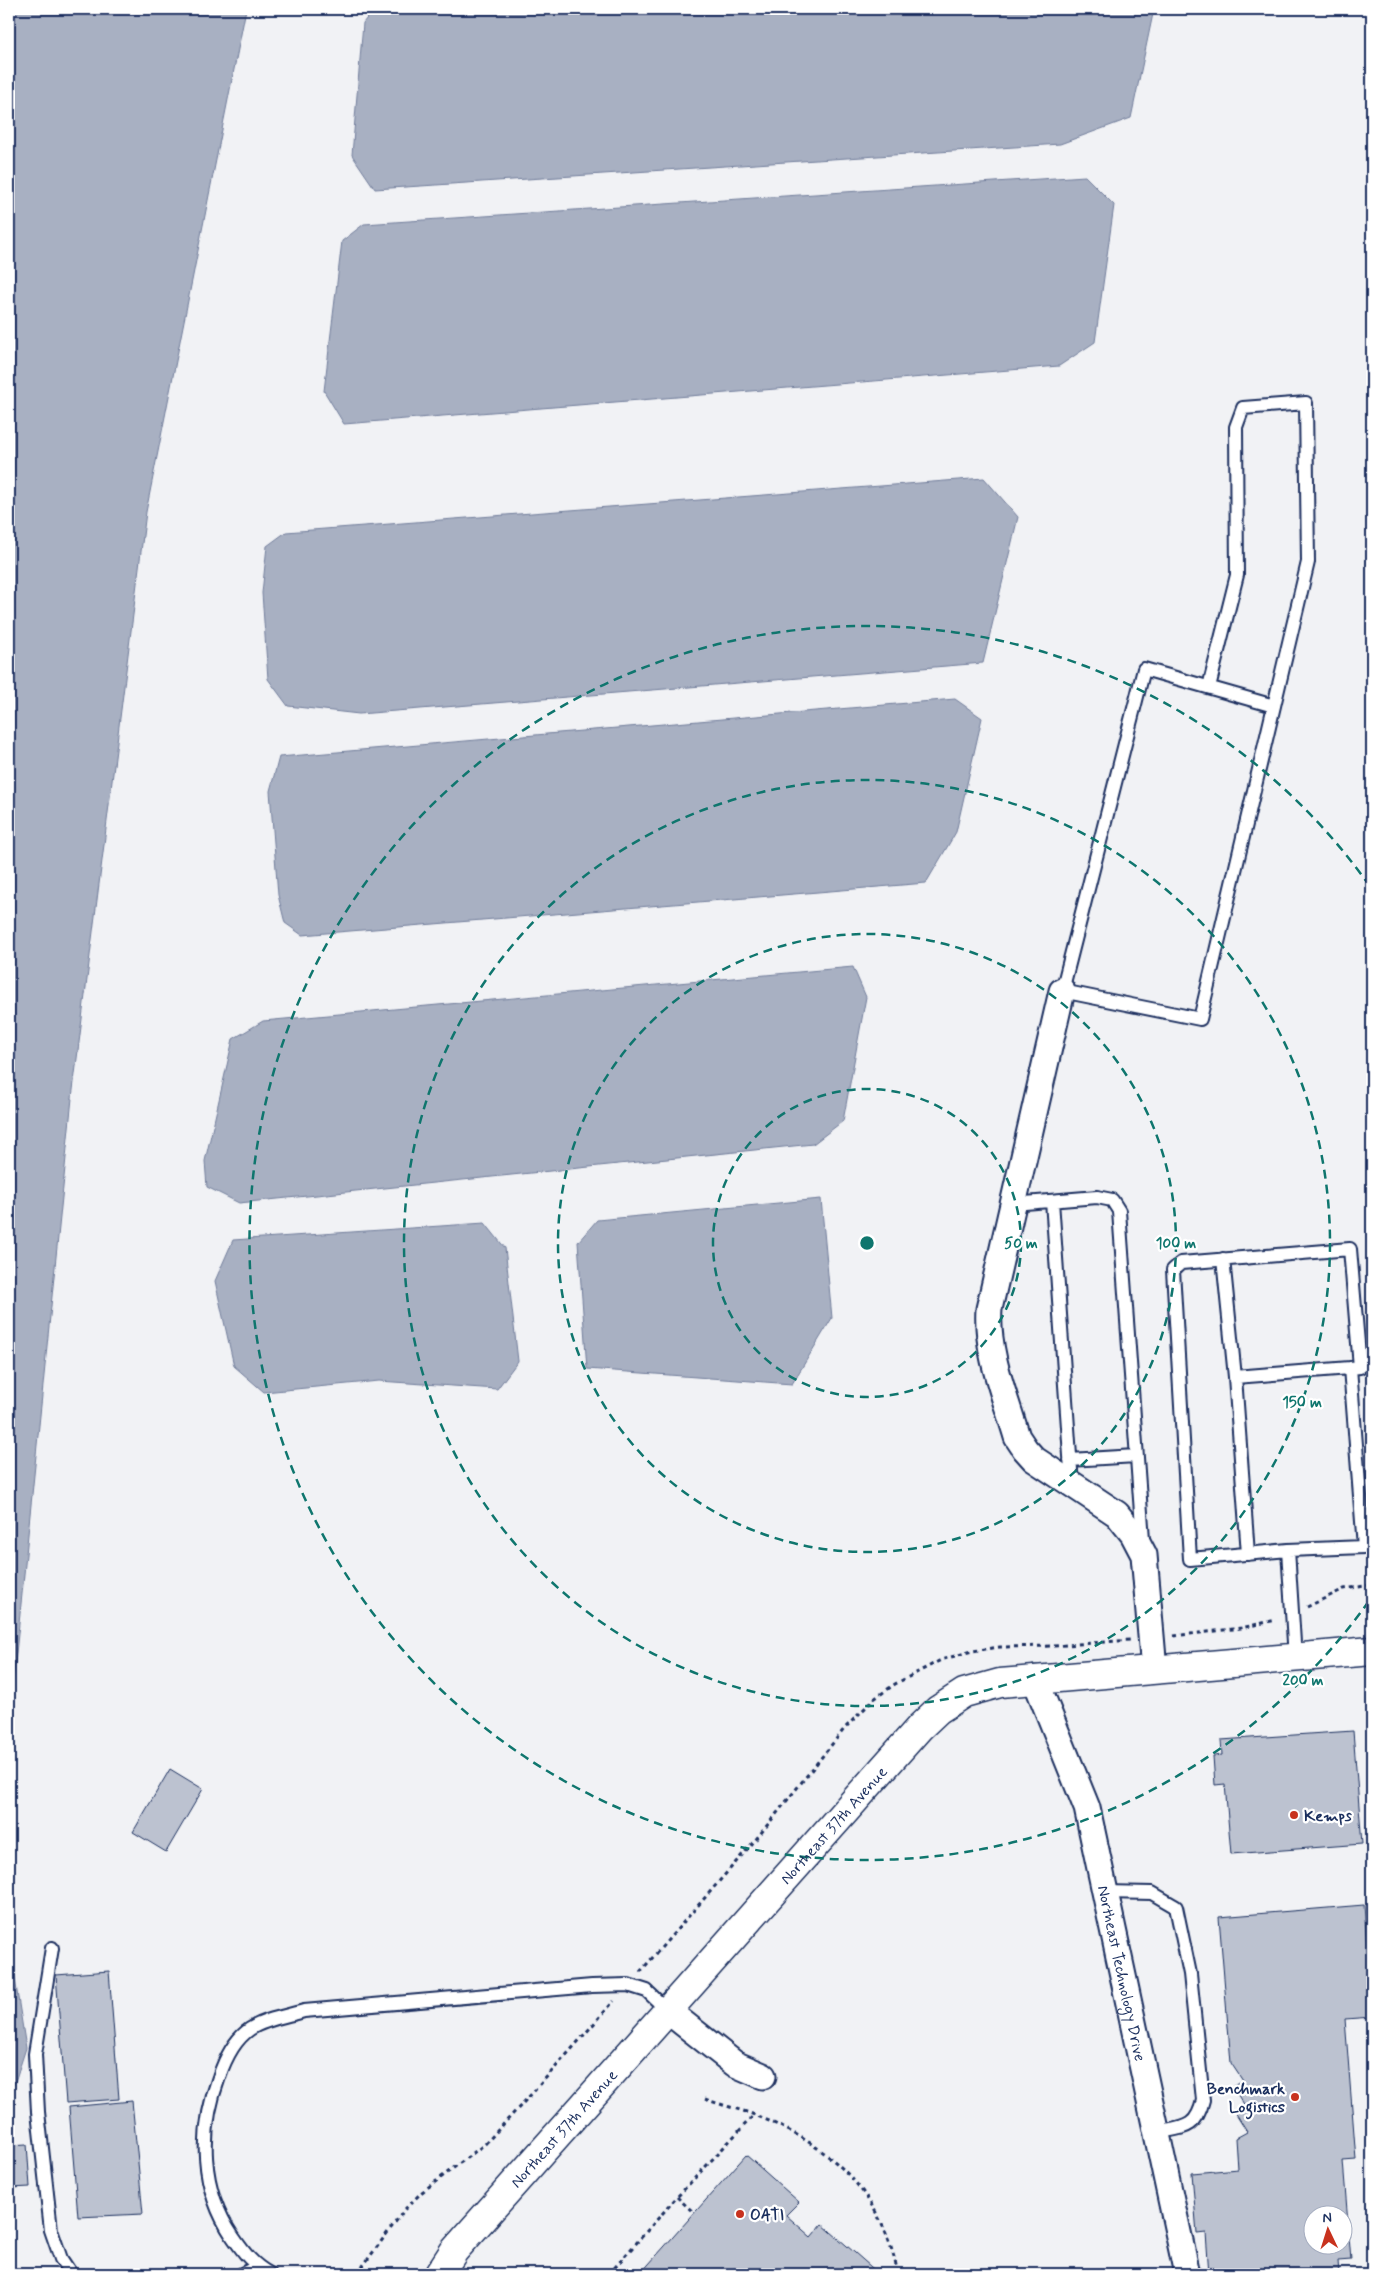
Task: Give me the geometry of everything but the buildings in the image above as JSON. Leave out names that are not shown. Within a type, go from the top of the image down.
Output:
[{"type":"street","points":[[1062,991],[989,1309],[988,1326],[991,1345],[1017,1437],[1025,1450],[1034,1460],[1071,1472],[1117,1514],[1134,1534],[1144,1555],[1154,1670]]},
{"type":"street","name":"Northeast 37th Avenue","points":[[439,2274],[454,2251],[913,1735],[938,1710],[964,1693],[1000,1683],[1372,1650]]},
{"type":"street","name":"Northeast Technology Drive","points":[[1035,1679],[1087,1808],[1186,2274]]},
{"type":"street","points":[[668,2011],[735,2064],[763,2076]]},
{"type":"lane","points":[[1209,687],[1237,575],[1236,427],[1243,408],[1306,404],[1308,562],[1274,706],[1200,1019],[1062,991],[1144,669],[1274,706]]},
{"type":"lane","points":[[1013,1204],[1098,1197],[1112,1200],[1119,1211],[1144,1555]]},
{"type":"lane","points":[[1052,1201],[1071,1472],[1136,1456]]},
{"type":"lane","points":[[1235,1377],[1360,1367],[1350,1249],[1181,1262],[1173,1270],[1190,1559],[1288,1550],[1364,1547],[1350,1368]]},
{"type":"lane","points":[[1223,1259],[1235,1377],[1248,1554]]},
{"type":"lane","points":[[1288,1550],[1294,1658]]},
{"type":"lane","points":[[1105,1892],[1152,1893],[1176,1906],[1190,1974],[1203,2100],[1200,2115],[1191,2124],[1156,2133]]},
{"type":"lane","points":[[52,1948],[35,2054],[38,2112],[51,2230],[61,2259],[71,2274]]},
{"type":"lane","points":[[270,2274],[256,2267],[221,2220],[211,2193],[204,2144],[207,2119],[224,2062],[234,2045],[250,2029],[275,2019],[304,2011],[592,1986],[628,1985],[647,1991],[668,2011]]},
{"type":"lane","points":[[242,2274],[256,2267]]},
{"type":"path","points":[[1292,1615],[1344,1589],[1372,1585]]},
{"type":"path","points":[[705,2099],[754,2115],[816,2145],[850,2174],[870,2201],[889,2240],[898,2274]]},
{"type":"path","points":[[609,2274],[677,2197],[754,2115]]},
{"type":"path","points":[[677,2197],[694,2213]]},
{"type":"water","points":[[9,9],[246,9],[146,512],[72,1098],[9,1723]]},
{"type":"water","points":[[374,9],[1154,9],[1131,118],[1060,144],[375,189],[352,155],[363,23]]},
{"type":"water","points":[[1085,176],[1114,205],[1095,342],[1059,366],[344,424],[324,391],[342,241],[364,224]]},
{"type":"water","points":[[984,478],[1018,517],[983,663],[359,714],[288,706],[268,679],[262,593],[267,546],[286,532]]},
{"type":"water","points":[[955,699],[982,718],[956,832],[926,883],[302,935],[285,923],[278,895],[270,791],[279,757]]},
{"type":"water","points":[[853,967],[866,997],[843,1121],[813,1144],[239,1203],[207,1187],[205,1161],[233,1039],[263,1021]]},
{"type":"water","points":[[821,1199],[832,1318],[792,1384],[587,1369],[578,1242],[597,1220]]},
{"type":"water","points":[[485,1223],[505,1248],[518,1361],[497,1389],[379,1381],[264,1392],[234,1366],[215,1281],[233,1240]]},
{"type":"water","points":[[9,1941],[26,2048],[9,2100]]},
{"type":"place","name":"Kemps","points":[[1294,1815]]},
{"type":"place","name":"Benchmark Logistics","points":[[1295,2097]]},
{"type":"place","name":"OATI","points":[[740,2214]]}]
